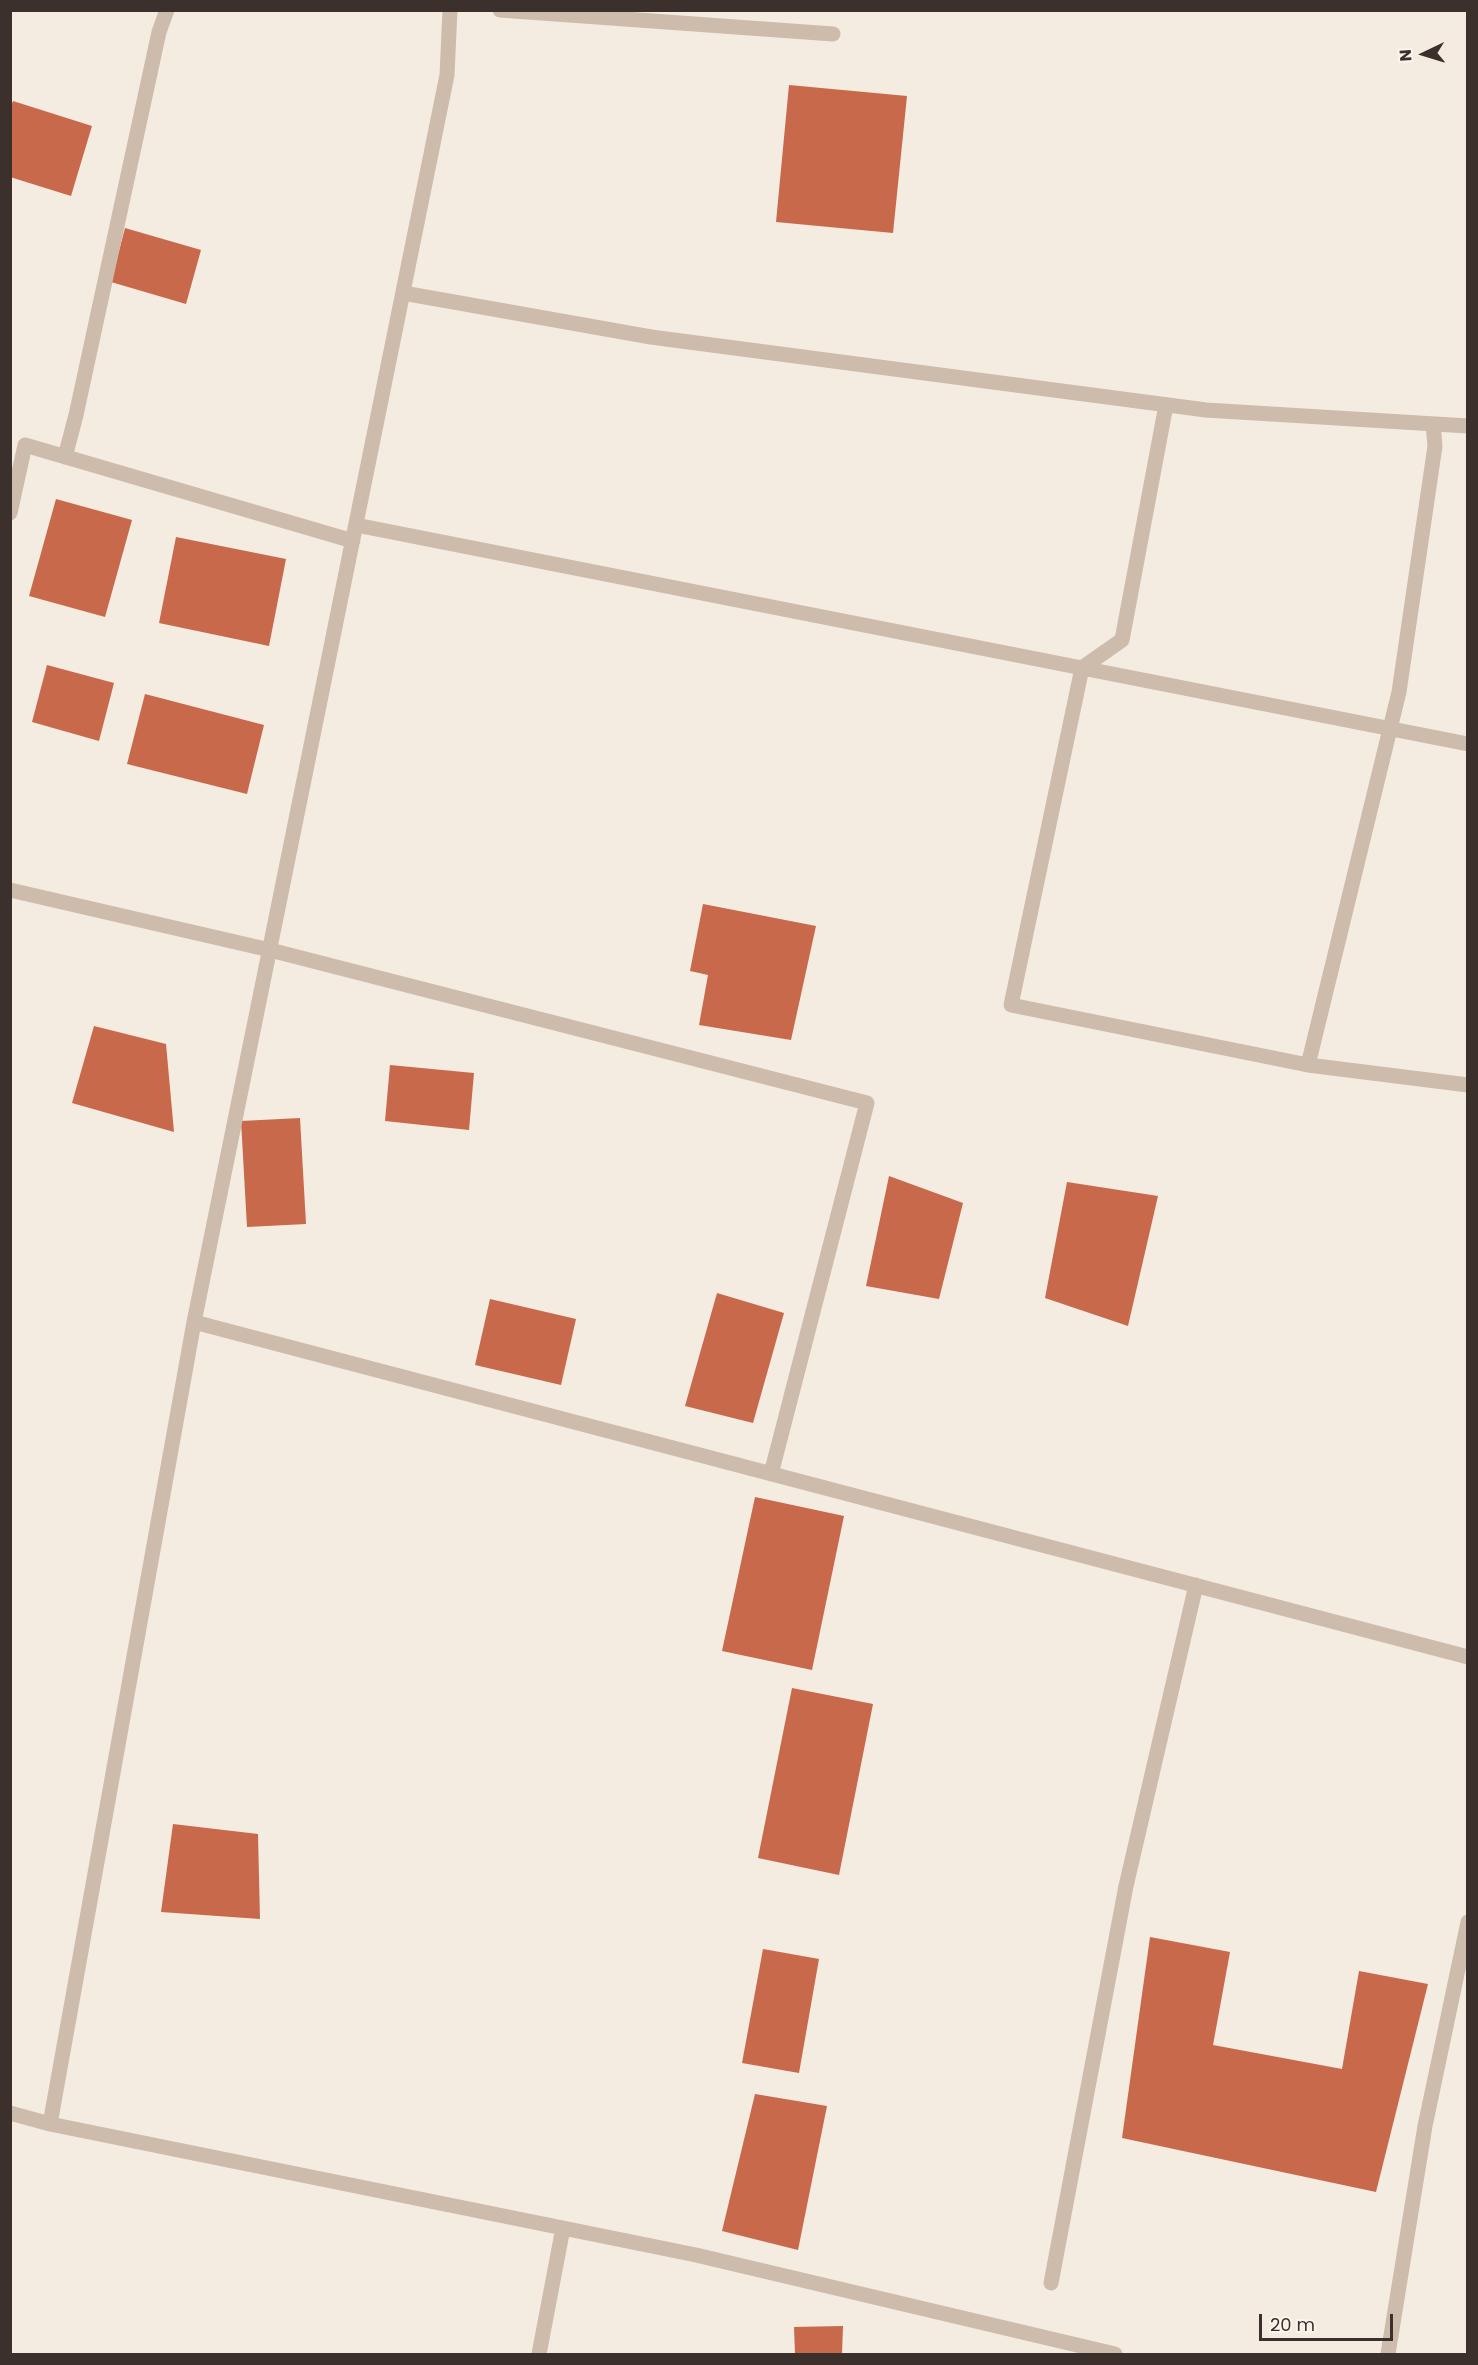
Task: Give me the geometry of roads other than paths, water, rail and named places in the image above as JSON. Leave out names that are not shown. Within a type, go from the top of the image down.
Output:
[{"type":"street","points":[[64,457],[76,415],[159,32],[167,10]]},
{"type":"street","points":[[50,2124],[194,1322],[447,75],[450,10]]},
{"type":"street","points":[[500,10],[833,34]]},
{"type":"street","points":[[403,293],[651,337],[1206,410],[1467,426]]},
{"type":"street","points":[[1167,405],[1122,640],[1082,668],[1011,1005],[1308,1065],[1467,1085]]},
{"type":"street","points":[[1308,1065],[1399,692],[1435,446],[1433,424]]},
{"type":"street","points":[[10,513],[16,460],[25,445],[353,541]]},
{"type":"street","points":[[356,525],[1467,744]]},
{"type":"street","points":[[10,890],[270,950],[867,1103],[771,1474]]},
{"type":"street","points":[[194,1322],[1467,1657]]},
{"type":"street","points":[[1052,2283],[1126,1886],[1196,1585]]},
{"type":"street","points":[[1388,2355],[1425,2126],[1467,1922]]},
{"type":"street","points":[[10,2113],[50,2124],[696,2255],[1115,2355]]},
{"type":"street","points":[[539,2355],[563,2228]]}]
